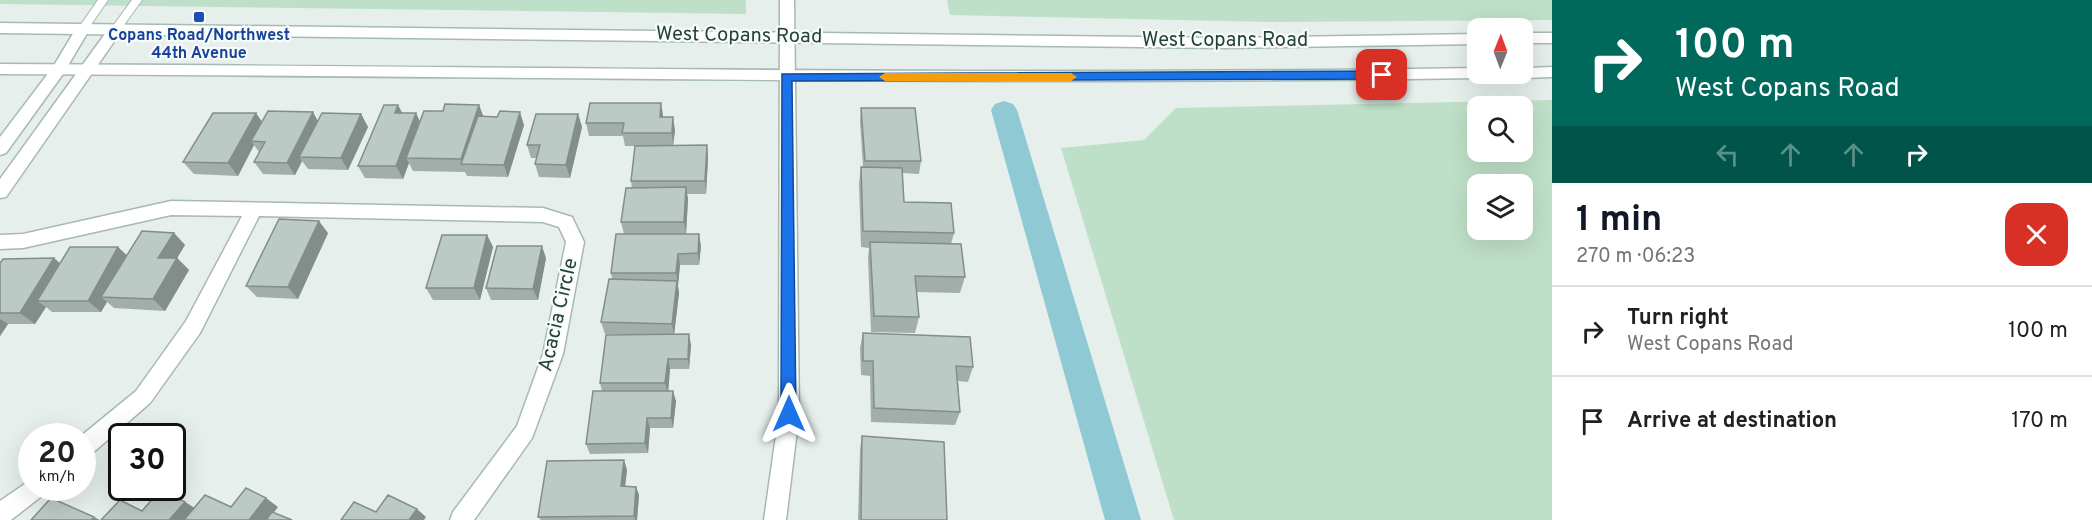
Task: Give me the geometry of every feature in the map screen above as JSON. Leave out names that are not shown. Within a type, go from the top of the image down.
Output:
[{"type":"main road","points":[[775,520],[789,414],[787,0]]},
{"type":"main road","name":"West Copans Road","points":[[0,28],[1225,43],[1467,39]]},
{"type":"main road","points":[[0,149],[58,70],[82,30]]},
{"type":"main road","points":[[0,192],[89,70],[115,30]]},
{"type":"main road","points":[[1533,38],[1552,38]]},
{"type":"main road","name":"West Copans Road","points":[[0,69],[414,70],[786,77],[1467,74]]},
{"type":"main road","points":[[1533,73],[1552,72]]},
{"type":"main road","name":"Acacia Circle","points":[[0,242],[23,241],[171,208],[543,215],[566,222],[575,242],[553,354],[525,431],[461,520]]},
{"type":"main road","points":[[96,437],[143,397],[193,327],[253,211]]},
{"type":"main road","points":[[0,515],[18,501]]},
{"type":"lane","points":[[82,30],[103,0]]},
{"type":"lane","points":[[115,30],[137,0]]},
{"type":"green space","points":[[0,0],[746,0],[746,14],[0,4]]},
{"type":"green space","points":[[947,0],[1552,0],[1552,20],[1467,18],[1467,21],[1271,22],[950,15]]},
{"type":"green space","points":[[1533,100],[1552,100],[1552,520],[1174,520],[1061,148],[1144,140],[1176,108],[1467,102],[1467,162],[1533,162]]},
{"type":"building","points":[[590,103],[661,103],[660,117],[673,117],[672,133],[622,133],[624,123],[586,123]]},
{"type":"building","points":[[445,104],[479,105],[461,159],[406,158],[424,111],[443,111]]},
{"type":"building","points":[[384,105],[398,105],[395,113],[416,113],[396,166],[358,166]]},
{"type":"building","points":[[861,108],[915,108],[921,161],[865,161]]},
{"type":"building","points":[[268,111],[313,112],[287,163],[254,162],[265,142],[251,141]]},
{"type":"building","points":[[500,111],[520,112],[504,165],[461,164],[478,116],[497,117]]},
{"type":"building","points":[[213,113],[256,113],[228,163],[183,162]]},
{"type":"building","points":[[322,113],[361,114],[341,158],[299,157]]},
{"type":"building","points":[[536,114],[578,114],[566,165],[535,164],[540,145],[527,145]]},
{"type":"building","points":[[707,145],[705,181],[631,181],[635,146]]},
{"type":"building","points":[[861,167],[902,168],[904,202],[951,203],[954,233],[863,231]]},
{"type":"building","points":[[686,187],[684,222],[621,222],[626,188]]},
{"type":"building","points":[[279,219],[319,221],[288,287],[246,286]]},
{"type":"building","points":[[142,231],[174,233],[158,258],[177,258],[153,299],[101,297]]},
{"type":"building","points":[[616,234],[699,234],[698,253],[678,254],[676,273],[611,273]]},
{"type":"building","points":[[442,235],[487,235],[474,288],[426,288]]},
{"type":"building","points":[[870,242],[961,244],[965,277],[915,276],[919,317],[874,316]]},
{"type":"building","points":[[497,246],[542,246],[533,289],[486,288]]},
{"type":"building","points":[[70,247],[118,247],[88,301],[37,301]]},
{"type":"building","points":[[54,258],[20,313],[0,313],[0,263],[3,259]]},
{"type":"building","points":[[609,279],[677,281],[672,324],[601,322]]},
{"type":"building","points":[[863,333],[970,337],[973,367],[956,366],[960,412],[874,408],[873,361],[863,361]]},
{"type":"building","points":[[689,334],[688,359],[668,359],[665,383],[600,383],[606,335]]},
{"type":"building","points":[[593,391],[673,391],[671,418],[647,418],[645,443],[586,444]]},
{"type":"building","points":[[862,436],[944,442],[947,520],[861,520]]},
{"type":"building","points":[[624,460],[621,486],[636,487],[634,516],[538,517],[547,461]]},
{"type":"building","points":[[246,488],[266,498],[249,520],[184,520],[205,495],[231,507]]},
{"type":"building","points":[[388,495],[417,509],[409,520],[341,520],[354,502],[376,512]]},
{"type":"building","points":[[48,501],[58,501],[94,517],[91,520],[31,520]]},
{"type":"building","points":[[119,501],[142,511],[151,501],[185,502],[169,520],[101,520]]},
{"type":"building","points":[[272,512],[292,520],[266,520]]},
{"type":"waterway","points":[[1004,110],[1123,520]]},
{"type":"slow traffic","points":[[885,77],[1071,77]]},
{"type":"place","name":"Copans Road/Northwest 44th Avenue","points":[[199,17]]},
{"type":"route","points":[[789,414],[786,77],[1382,75]]}]
